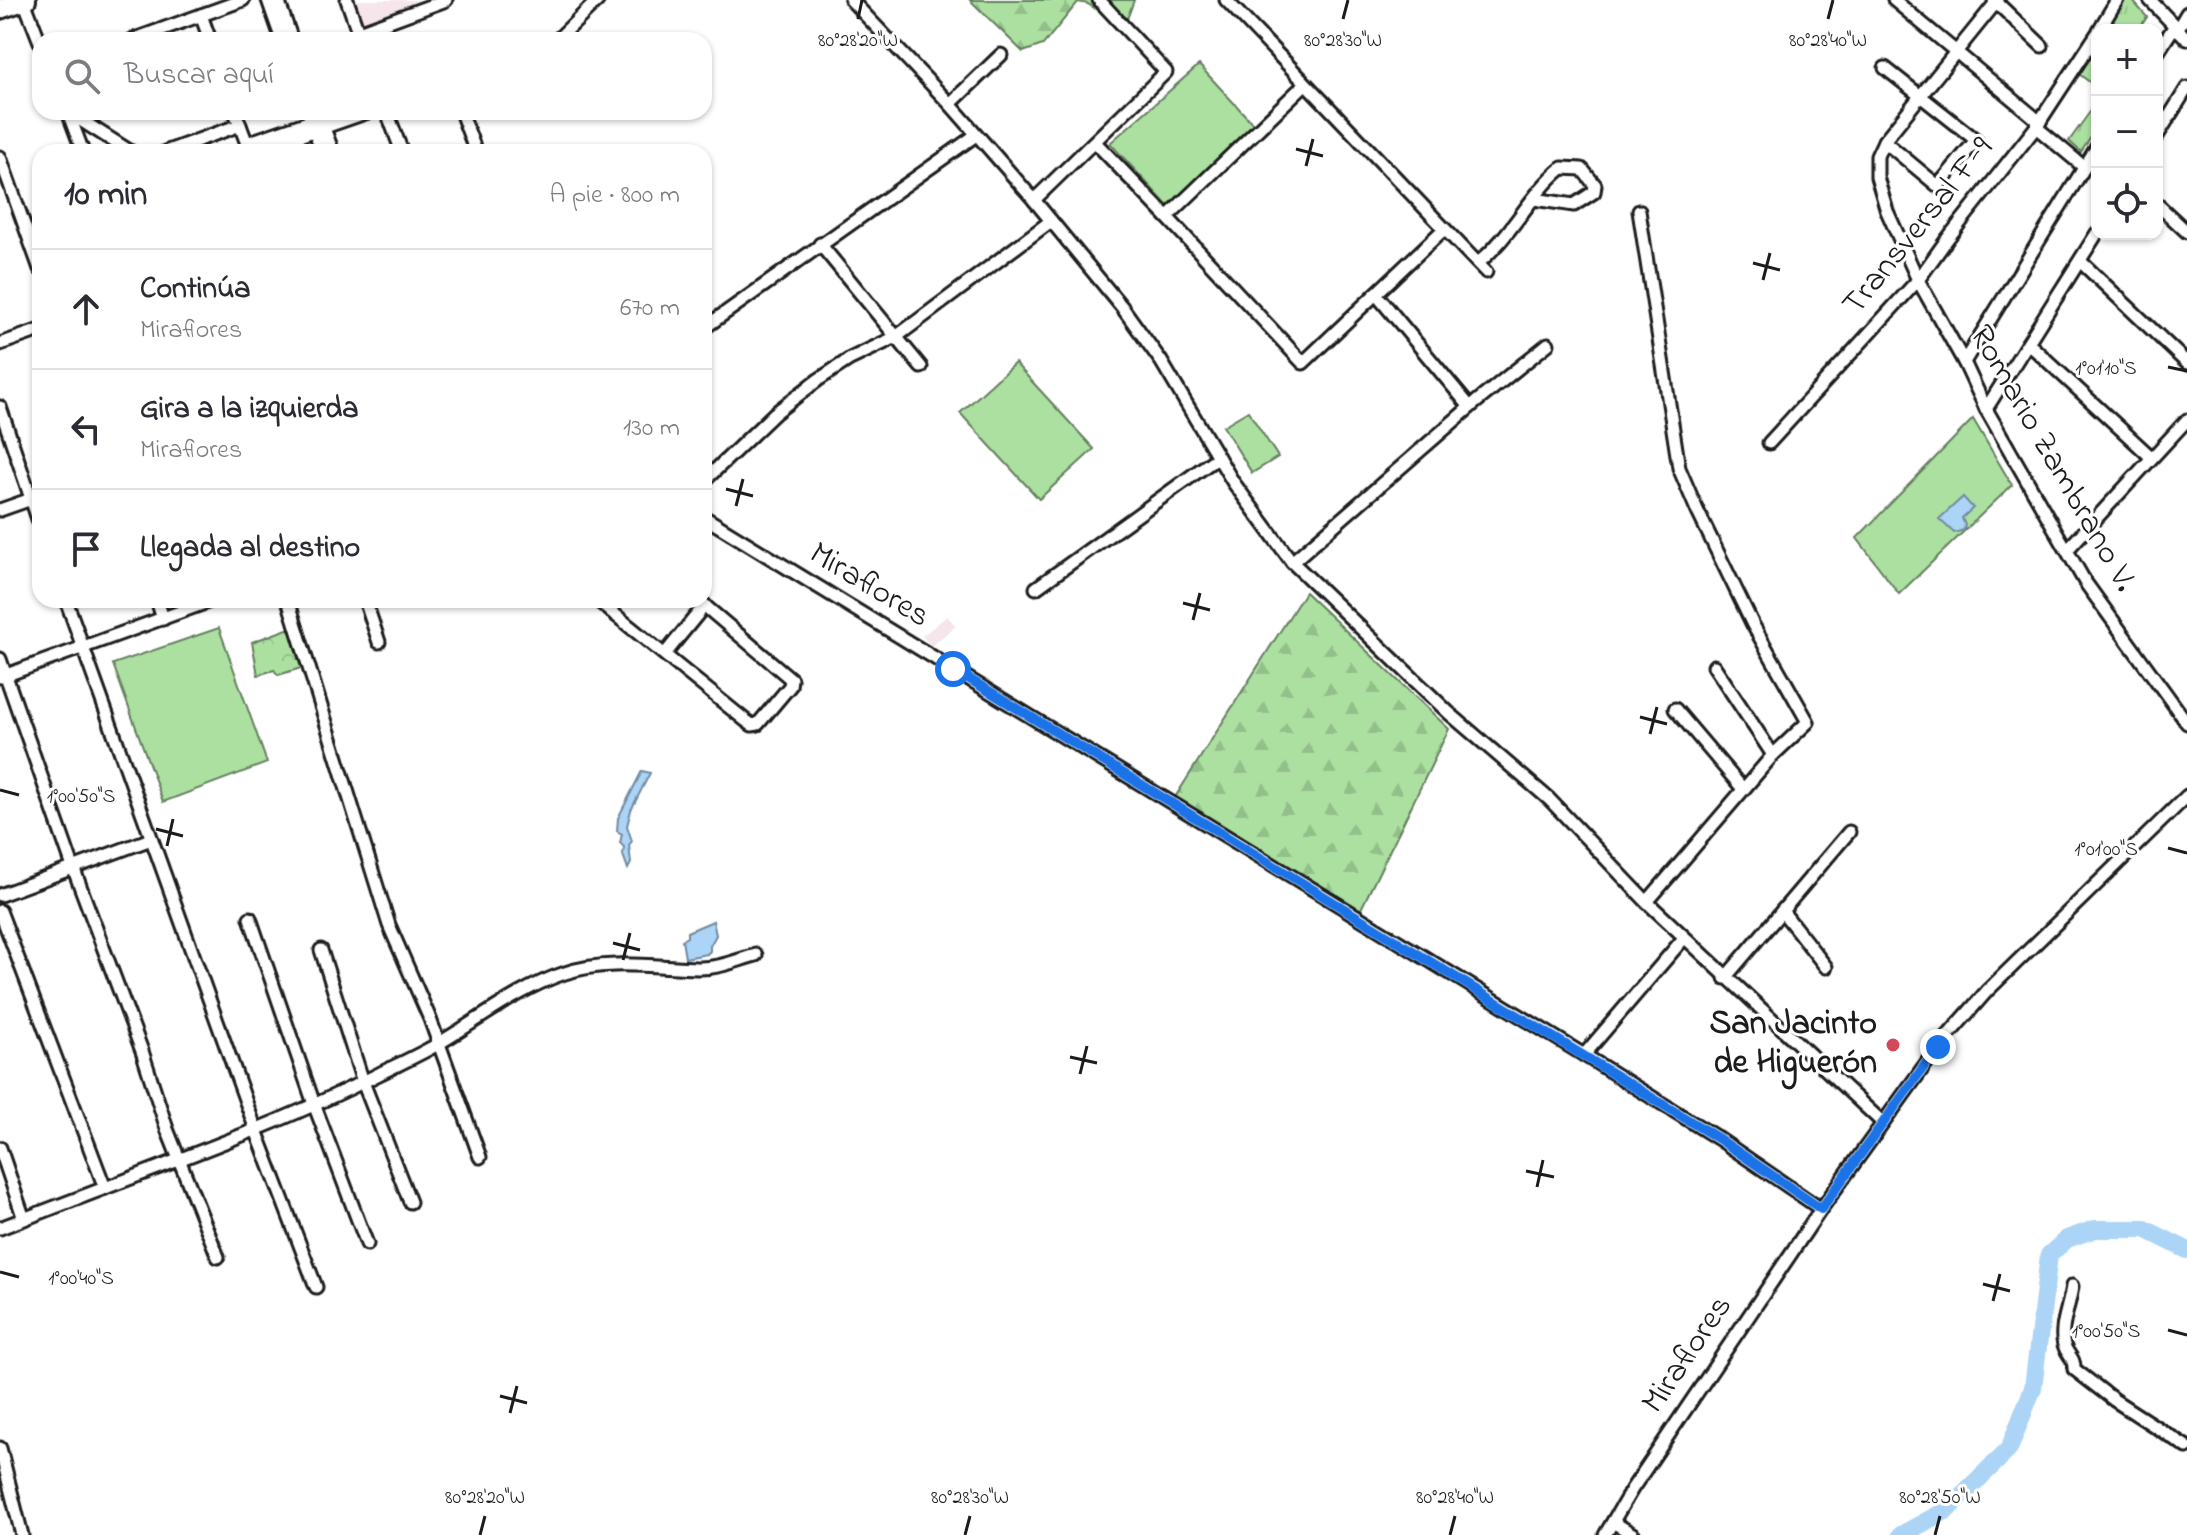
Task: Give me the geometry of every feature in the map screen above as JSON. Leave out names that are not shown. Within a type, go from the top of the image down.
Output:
[{"type":"main road","points":[[0,9],[25,0]]},
{"type":"street","points":[[25,0],[36,32]]},
{"type":"street","points":[[154,32],[243,0]]},
{"type":"street","points":[[268,0],[279,32]]},
{"type":"street","points":[[278,0],[289,32]]},
{"type":"street","points":[[347,0],[359,32]]},
{"type":"street","points":[[370,32],[446,0]]},
{"type":"street","points":[[565,32],[598,0]]},
{"type":"street","points":[[851,0],[950,104],[1034,200],[1148,341],[1245,500],[1292,562],[1449,713],[1549,799],[1725,978],[1883,1123]]},
{"type":"street","points":[[1034,200],[1166,72],[1099,0]]},
{"type":"street","points":[[1226,0],[1482,268],[1534,199],[1562,168],[1582,169],[1595,185],[1594,192],[1574,205],[1534,199]]},
{"type":"street","points":[[1894,0],[1957,51],[2084,167]]},
{"type":"street","name":"Transversal F-9","points":[[2103,24],[2117,0]]},
{"type":"street","points":[[2150,0],[2187,39]]},
{"type":"street","points":[[1885,68],[1919,95],[1975,137],[1974,145],[1938,186],[1884,141],[1919,95],[1996,1],[2042,46]]},
{"type":"street","points":[[2163,45],[2187,13]]},
{"type":"street","points":[[201,15],[207,32]]},
{"type":"street","name":"Transversal F-9","points":[[1769,443],[1918,280],[2038,124],[2091,43]]},
{"type":"street","points":[[950,104],[1001,55]]},
{"type":"street","points":[[1167,217],[1305,84]]},
{"type":"street","points":[[2163,126],[2187,88]]},
{"type":"street","points":[[71,120],[80,144]]},
{"type":"street","points":[[81,120],[118,144]]},
{"type":"street","points":[[238,120],[248,144]]},
{"type":"street","points":[[261,144],[316,120]]},
{"type":"street","points":[[316,120],[320,144]]},
{"type":"street","points":[[316,120],[329,144]]},
{"type":"street","points":[[390,120],[399,144]]},
{"type":"street","points":[[464,120],[473,144]]},
{"type":"street","points":[[187,144],[240,125]]},
{"type":"street","points":[[712,320],[976,135]]},
{"type":"street","name":"Romario Zambrano V.","points":[[1884,141],[1877,156],[1877,177],[1887,211],[1918,280],[1964,362],[1986,409],[2085,582],[2187,723]]},
{"type":"street","points":[[1095,142],[1303,363],[1444,229]]},
{"type":"street","points":[[1964,362],[2091,156]]},
{"type":"street","points":[[0,157],[32,247]]},
{"type":"street","points":[[2163,210],[2187,232]]},
{"type":"street","points":[[1639,211],[1679,468],[1753,625],[1808,722],[1773,755],[1647,902]]},
{"type":"street","points":[[712,473],[775,413],[818,380],[858,355],[896,337],[1051,221]]},
{"type":"street","points":[[1986,409],[2093,240]]},
{"type":"street","points":[[820,244],[921,367]]},
{"type":"street","points":[[2080,261],[2187,363]]},
{"type":"street","points":[[1376,294],[1470,407]]},
{"type":"street","points":[[0,344],[32,333]]},
{"type":"street","points":[[2028,343],[2151,457]]},
{"type":"street","points":[[1292,562],[1470,407],[1548,344]]},
{"type":"street","points":[[0,407],[32,487]]},
{"type":"street","points":[[2067,550],[2187,420]]},
{"type":"street","points":[[1036,588],[1218,457]]},
{"type":"street","points":[[0,510],[32,498]]},
{"type":"street","name":"Miraflores","points":[[712,522],[1584,1055],[1719,1139],[1821,1209]]},
{"type":"street","points":[[69,608],[256,1130],[316,1287]]},
{"type":"street","points":[[160,608],[163,619]]},
{"type":"street","points":[[3,676],[192,608]]},
{"type":"street","points":[[290,608],[389,925],[412,974],[480,1157]]},
{"type":"street","points":[[368,608],[379,642]]},
{"type":"street","points":[[607,608],[752,725],[758,724],[790,686],[791,679],[708,608]]},
{"type":"street","points":[[665,654],[698,608]]},
{"type":"street","points":[[0,659],[3,676],[142,1051],[167,1129],[218,1257]]},
{"type":"street","points":[[1714,666],[1773,755]]},
{"type":"street","points":[[1675,709],[1743,789]]},
{"type":"street","name":"Miraflores","points":[[1605,1535],[1821,1209],[1963,1016],[2187,796]]},
{"type":"street","points":[[1725,978],[1849,832]]},
{"type":"street","points":[[0,895],[151,839]]},
{"type":"street","points":[[0,911],[105,1188]]},
{"type":"street","points":[[1782,911],[1826,967]]},
{"type":"street","points":[[250,918],[314,1104],[367,1244]]},
{"type":"street","points":[[1584,1055],[1684,938]]},
{"type":"street","points":[[321,950],[363,1082],[410,1202]]},
{"type":"street","points":[[0,1228],[256,1130],[363,1082],[438,1044],[508,1001],[565,973],[598,967],[670,965],[698,968],[756,955]]},
{"type":"street","points":[[0,1148],[24,1219]]},
{"type":"street","points":[[2072,1286],[2064,1323],[2064,1345],[2075,1362],[2074,1369],[2114,1400],[2187,1447]]},
{"type":"street","points":[[0,1448],[22,1535]]},
{"type":"street","points":[[1613,1522],[1634,1535]]},
{"type":"shaded area","points":[[355,0],[429,0],[363,25]]},
{"type":"shaded area","points":[[947,616],[956,626],[931,646],[922,636]]},
{"type":"green space","points":[[970,0],[1134,0],[1127,19],[1103,14],[1088,4],[1078,2],[1043,45],[1023,52]]},
{"type":"green space","points":[[2124,0],[2132,0],[2147,17],[2142,24],[2109,24]]},
{"type":"green space","points":[[2091,53],[2091,83],[2078,73]]},
{"type":"green space","points":[[1199,65],[1257,128],[1169,207],[1110,143]]},
{"type":"green space","points":[[2091,110],[2091,137],[2081,152],[2069,141]]},
{"type":"green space","points":[[1015,363],[1094,449],[1039,499],[960,413]]},
{"type":"green space","points":[[1248,411],[1278,457],[1252,473],[1223,426]]},
{"type":"green space","points":[[1973,419],[2012,485],[1899,594],[1857,538]]},
{"type":"green space","points":[[1305,592],[1449,729],[1360,911],[1174,799]]},
{"type":"green space","points":[[219,628],[267,763],[163,802],[113,664]]},
{"type":"green space","points":[[290,628],[301,668],[278,675],[274,670],[258,675],[252,642]]},
{"type":"water","points":[[1963,497],[1973,508],[1962,518],[1964,530],[1954,533],[1939,519]]},
{"type":"water","points":[[642,771],[650,773],[631,810],[627,826],[632,841],[629,845],[631,863],[628,869],[623,855],[624,847],[620,843],[622,834],[617,831],[618,818]]},
{"type":"water","points":[[713,921],[716,935],[710,951],[685,958],[682,940],[687,937],[687,932]]},
{"type":"waterway","points":[[1901,1535],[1947,1510],[2009,1449],[2033,1388],[2049,1255],[2067,1239],[2095,1229],[2145,1229],[2187,1250]]},
{"type":"place","name":"San Jacinto de Higuerón","points":[[1893,1045]]},
{"type":"route","points":[[953,669],[1719,1139],[1821,1209],[1938,1047]]}]
